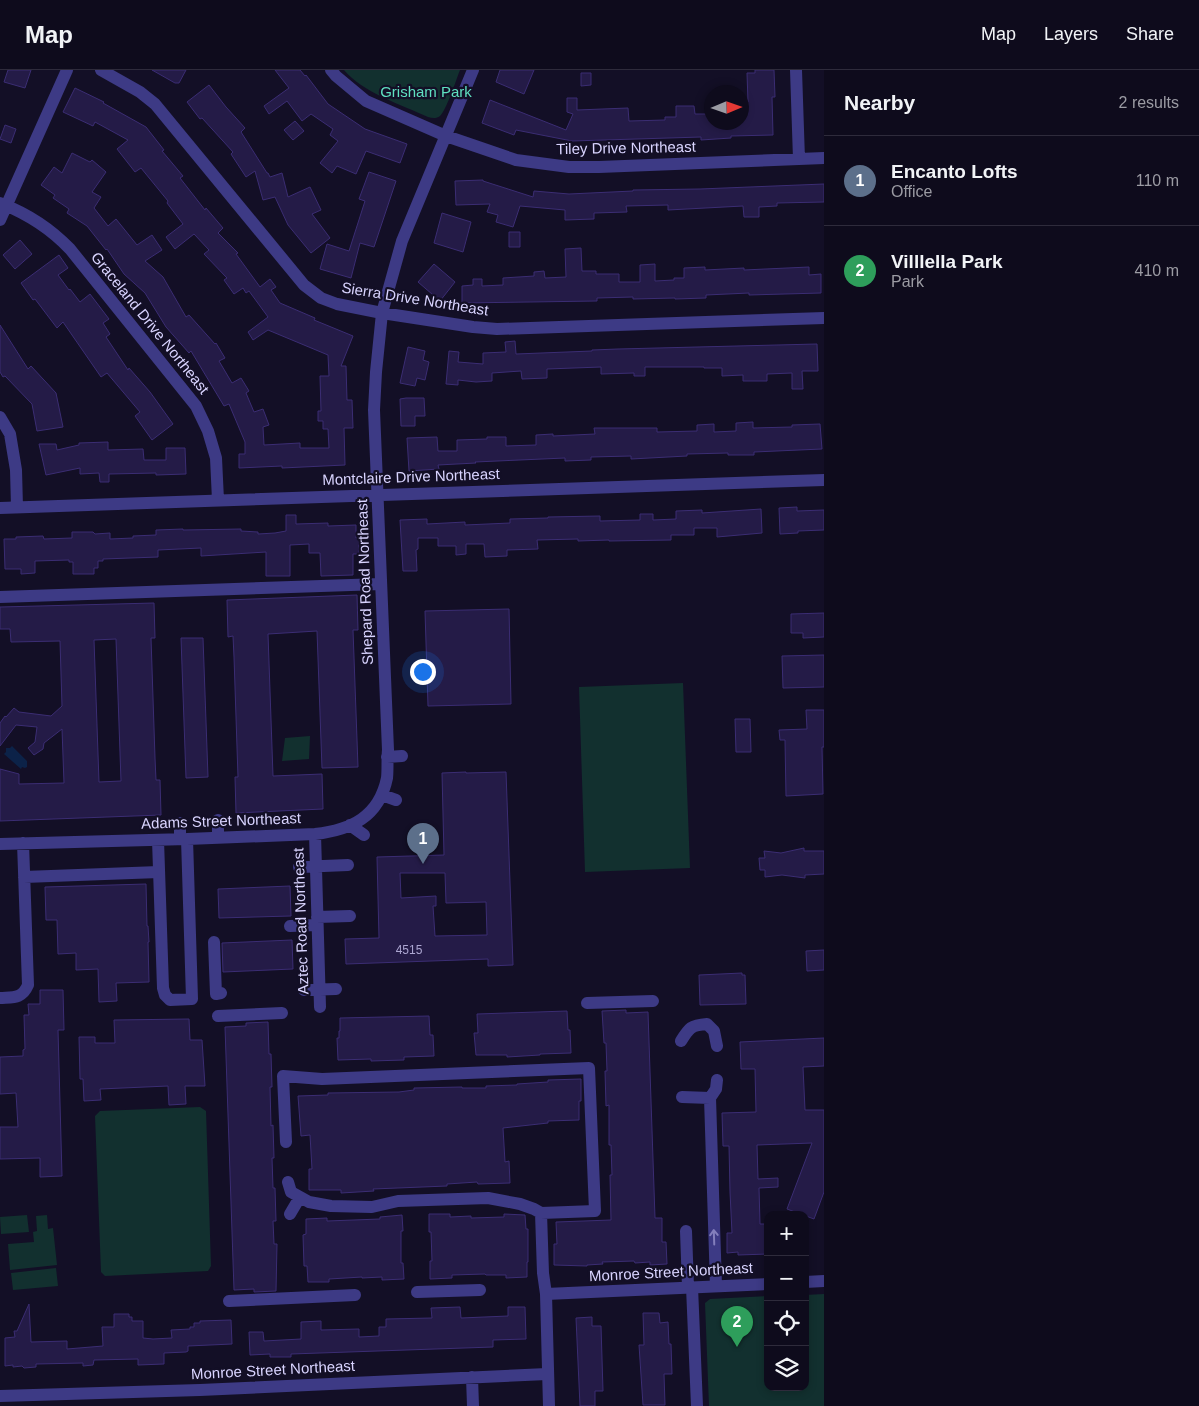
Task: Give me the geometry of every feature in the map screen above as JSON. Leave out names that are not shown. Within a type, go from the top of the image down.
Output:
[{"type":"street","points":[[0,220],[3,204],[67,70]]},
{"type":"street","name":"Sierra Drive Northeast","points":[[101,70],[140,92],[156,104],[304,286],[321,298],[337,304],[382,313],[497,329],[824,318]]},
{"type":"street","name":"Tiley Drive Northeast","points":[[331,70],[366,101],[446,136],[516,160],[569,167],[824,158]]},
{"type":"street","name":"Shepard Road Northeast","points":[[387,754],[374,410],[382,313],[402,241],[473,70]]},
{"type":"street","points":[[796,70],[799,159]]},
{"type":"street","name":"Graceland Drive Northeast","points":[[3,204],[37,222],[58,236],[196,406],[208,431],[216,458],[218,500]]},
{"type":"street","points":[[0,417],[10,434],[16,470],[17,506]]},
{"type":"street","name":"Montclaire Drive Northeast","points":[[0,508],[824,480]]},
{"type":"street","points":[[0,597],[381,584]]},
{"type":"street","points":[[387,754],[402,756]]},
{"type":"street","name":"Adams Street Northeast","points":[[0,844],[218,838],[334,832],[364,818],[375,808],[382,795],[387,777],[387,754]]},
{"type":"street","points":[[382,795],[396,800]]},
{"type":"street","points":[[218,820],[218,838]]},
{"type":"street","points":[[158,840],[163,988],[165,995],[170,1000],[192,999],[184,839],[180,823]]},
{"type":"street","points":[[350,825],[364,835]]},
{"type":"street","name":"Aztec Road Northeast","points":[[315,834],[320,1007]]},
{"type":"street","points":[[0,998],[16,997],[24,992],[28,985],[23,843]]},
{"type":"street","points":[[299,867],[348,865]]},
{"type":"street","points":[[24,877],[159,872]]},
{"type":"street","points":[[290,926],[350,916]]},
{"type":"street","points":[[214,942],[216,994],[221,993]]},
{"type":"street","points":[[304,990],[336,989]]},
{"type":"street","points":[[587,1003],[653,1001]]},
{"type":"street","points":[[218,1016],[282,1014]]},
{"type":"street","points":[[681,1041],[689,1028],[699,1024],[707,1024],[714,1031],[717,1046]]},
{"type":"street","points":[[286,1142],[283,1076],[322,1079],[589,1068],[595,1211],[541,1213],[520,1204],[488,1198],[421,1199],[398,1201],[372,1207],[331,1206],[309,1202],[291,1192],[288,1182]]},
{"type":"street","points":[[716,1286],[710,1098],[716,1089],[717,1080]]},
{"type":"street","points":[[682,1097],[710,1098]]},
{"type":"street","points":[[290,1214],[300,1197]]},
{"type":"street","points":[[541,1213],[543,1273],[546,1294],[549,1406]]},
{"type":"street","points":[[686,1231],[697,1406]]},
{"type":"street","points":[[809,1282],[824,1282]]},
{"type":"street","name":"Monroe Street Northeast","points":[[546,1294],[764,1284]]},
{"type":"street","points":[[417,1292],[480,1290]]},
{"type":"street","points":[[229,1301],[355,1295]]},
{"type":"street","name":"Monroe Street Northeast","points":[[0,1396],[200,1390],[548,1374]]},
{"type":"street","points":[[472,1377],[473,1406]]},
{"type":"green space","name":"Grisham Park","points":[[344,70],[460,70],[446,107],[440,116],[434,118],[395,103],[372,91],[361,85]]},
{"type":"green space","points":[[683,683],[690,868],[585,872],[579,687]]},
{"type":"green space","points":[[310,736],[309,759],[282,761],[285,738]]},
{"type":"green space","points":[[200,1107],[206,1111],[211,1266],[208,1271],[105,1276],[101,1272],[95,1116],[100,1111]]},
{"type":"green space","points":[[27,1215],[29,1232],[1,1234],[0,1217]]},
{"type":"green space","points":[[47,1215],[48,1229],[53,1228],[57,1265],[10,1270],[8,1244],[34,1242],[33,1232],[37,1231],[36,1216]]},
{"type":"green space","points":[[56,1268],[58,1286],[13,1290],[11,1273]]},
{"type":"green space","points":[[824,1294],[824,1406],[709,1406],[705,1303],[710,1299],[764,1296],[764,1391],[809,1391],[809,1295]]},
{"type":"water","points":[[12,746],[27,761],[27,767],[22,767],[21,769],[4,754],[6,748]]},
{"type":"building","points":[[8,70],[31,70],[25,88],[4,82]]},
{"type":"building","points":[[152,70],[186,70],[179,83],[175,83]]},
{"type":"building","points":[[275,70],[300,70],[328,104],[365,129],[407,144],[400,163],[366,151],[356,174],[337,166],[332,173],[320,163],[338,141],[330,135],[333,129],[311,114],[302,121],[287,101],[269,114],[264,106],[289,88]]},
{"type":"building","points":[[500,70],[534,70],[524,94],[496,82]]},
{"type":"building","points":[[755,70],[774,70],[775,97],[772,97],[773,135],[731,136],[731,138],[701,140],[701,137],[572,141],[516,130],[514,135],[482,123],[490,100],[566,130],[573,114],[567,112],[567,98],[577,98],[577,110],[628,108],[629,121],[665,120],[665,117],[676,117],[676,106],[694,106],[695,114],[704,114],[704,130],[749,130],[749,85],[747,85],[747,73],[755,73]]},
{"type":"building","points":[[581,73],[591,73],[591,85],[581,86]]},
{"type":"building","points":[[209,85],[245,128],[241,132],[270,177],[282,173],[288,197],[310,187],[321,210],[312,214],[330,238],[311,253],[288,225],[275,197],[263,200],[255,171],[246,177],[231,154],[233,152],[202,118],[200,119],[187,102]]},
{"type":"building","points":[[75,88],[104,102],[146,127],[164,150],[162,151],[183,176],[180,178],[205,210],[206,208],[223,228],[218,233],[238,253],[236,254],[260,287],[270,279],[276,287],[271,290],[280,303],[353,336],[341,366],[346,366],[347,400],[352,400],[353,428],[344,428],[345,465],[239,468],[239,454],[245,454],[245,442],[229,404],[224,406],[191,351],[189,353],[166,327],[145,293],[124,274],[107,249],[87,226],[67,213],[69,209],[53,198],[55,195],[41,185],[54,167],[62,173],[72,153],[90,162],[92,160],[106,172],[92,192],[101,197],[94,208],[108,226],[116,219],[137,245],[152,235],[162,250],[145,261],[163,277],[186,317],[189,315],[216,343],[225,358],[219,361],[232,383],[241,378],[249,391],[246,393],[254,412],[263,409],[269,425],[263,427],[264,445],[300,443],[300,448],[329,448],[328,429],[323,429],[323,421],[318,421],[318,411],[321,411],[320,376],[329,376],[328,355],[268,330],[253,340],[248,332],[268,317],[249,291],[246,293],[243,288],[234,294],[224,280],[227,278],[204,254],[209,250],[194,234],[175,249],[166,237],[183,224],[167,203],[168,201],[141,168],[135,172],[117,149],[128,140],[95,122],[93,126],[63,112]]},
{"type":"building","points":[[295,121],[304,131],[293,140],[284,130]]},
{"type":"building","points":[[5,125],[16,129],[11,143],[0,139]]},
{"type":"building","points":[[369,172],[396,181],[374,247],[360,243],[351,278],[320,269],[327,244],[349,251],[365,201],[359,199]]},
{"type":"building","points":[[483,180],[533,197],[534,191],[569,194],[824,184],[824,202],[777,203],[777,206],[759,207],[759,217],[744,217],[743,206],[668,210],[668,205],[626,206],[627,212],[594,213],[594,219],[565,220],[565,210],[520,206],[513,227],[496,222],[498,215],[487,212],[490,204],[456,205],[455,181]]},
{"type":"building","points":[[442,213],[471,222],[463,252],[434,243]]},
{"type":"building","points":[[509,232],[520,232],[520,247],[509,247]]},
{"type":"building","points":[[20,240],[32,254],[15,269],[3,255]]},
{"type":"building","points":[[581,248],[582,271],[596,271],[596,274],[619,274],[619,282],[640,282],[640,265],[655,264],[655,281],[684,278],[684,268],[705,267],[705,270],[744,268],[744,270],[809,267],[809,275],[821,274],[821,293],[749,295],[749,293],[706,295],[706,298],[633,299],[633,297],[597,298],[597,301],[462,303],[462,286],[473,285],[473,279],[482,279],[482,286],[503,285],[503,278],[534,276],[534,272],[544,271],[545,278],[566,277],[565,249]]},
{"type":"building","points":[[59,255],[68,268],[58,275],[80,302],[90,294],[109,319],[103,323],[110,334],[106,337],[128,370],[129,368],[150,392],[173,424],[152,440],[135,416],[140,412],[107,373],[101,377],[63,322],[57,328],[21,283]]},
{"type":"building","points":[[434,264],[455,282],[440,301],[418,282]]},
{"type":"building","points":[[0,325],[28,369],[31,366],[56,393],[63,427],[37,431],[32,404],[5,376],[3,377],[0,372]]},
{"type":"building","points":[[515,341],[516,354],[618,349],[817,344],[818,371],[802,371],[803,389],[792,389],[792,373],[767,374],[767,381],[743,381],[743,375],[722,376],[722,368],[704,367],[645,367],[645,376],[634,376],[634,373],[601,374],[601,367],[547,369],[547,378],[522,379],[521,371],[492,373],[492,381],[458,380],[458,385],[446,384],[449,351],[459,352],[458,362],[483,364],[483,353],[506,352],[505,342]]},
{"type":"building","points":[[408,347],[425,351],[423,360],[429,362],[425,380],[417,378],[415,386],[400,383]]},
{"type":"building","points":[[424,398],[425,416],[415,416],[415,426],[401,426],[400,399]]},
{"type":"building","points":[[753,422],[753,428],[820,424],[822,449],[754,452],[754,455],[728,455],[728,453],[687,454],[687,456],[631,459],[631,456],[591,457],[591,460],[565,461],[565,458],[475,462],[438,465],[439,469],[409,471],[407,438],[437,437],[438,451],[457,451],[457,440],[487,439],[487,437],[506,437],[506,446],[536,445],[536,435],[595,434],[594,428],[657,428],[657,432],[697,431],[697,425],[714,424],[714,432],[736,431],[736,423]]},
{"type":"building","points":[[108,442],[108,450],[143,449],[144,460],[166,460],[166,448],[185,448],[186,474],[109,474],[109,482],[100,482],[99,473],[80,474],[80,468],[46,475],[39,444],[56,444],[57,450],[79,445],[79,443]]},
{"type":"building","points":[[797,507],[797,511],[824,510],[824,530],[780,534],[779,508]]},
{"type":"building","points":[[761,509],[762,533],[717,537],[717,528],[694,528],[694,535],[671,535],[671,540],[537,540],[538,549],[507,550],[507,556],[485,557],[484,544],[466,544],[466,554],[456,555],[456,546],[438,546],[438,538],[418,538],[418,549],[416,550],[417,571],[403,571],[400,520],[427,519],[427,524],[465,522],[465,525],[510,523],[510,519],[548,517],[600,516],[600,521],[640,520],[640,514],[653,514],[653,520],[676,519],[676,511],[702,510],[702,513]]},
{"type":"building","points":[[286,515],[296,515],[296,524],[328,523],[328,526],[356,525],[356,538],[359,538],[359,554],[353,554],[353,575],[321,576],[320,553],[309,553],[309,544],[290,545],[290,576],[266,576],[266,552],[201,556],[201,548],[158,550],[158,557],[103,559],[103,561],[98,561],[98,568],[94,568],[94,574],[73,574],[73,562],[69,562],[69,560],[35,561],[35,573],[21,574],[21,569],[5,569],[4,539],[43,536],[44,539],[72,538],[72,532],[110,533],[110,539],[133,538],[133,536],[156,535],[156,530],[183,529],[241,529],[241,531],[258,532],[258,534],[275,533],[286,531]]},
{"type":"building","points":[[357,595],[358,630],[353,630],[358,767],[322,768],[317,631],[268,634],[273,776],[322,774],[323,809],[236,813],[235,777],[238,777],[234,657],[233,636],[228,637],[227,600]]},
{"type":"building","points":[[154,603],[155,638],[151,638],[156,780],[160,780],[161,815],[0,821],[0,769],[19,774],[19,784],[64,783],[62,729],[44,743],[43,749],[34,755],[28,748],[35,742],[37,727],[16,725],[0,746],[0,723],[14,708],[19,712],[51,716],[62,706],[60,641],[11,642],[10,629],[0,629],[0,607]],"holes":[[[116,639],[121,781],[99,782],[94,640]]]},
{"type":"building","points":[[509,609],[511,704],[428,706],[425,611]]},
{"type":"building","points":[[824,613],[824,637],[803,638],[803,633],[791,633],[791,614]]},
{"type":"building","points":[[181,638],[203,638],[208,777],[186,778]]},
{"type":"building","points":[[824,655],[824,687],[783,688],[782,656]]},
{"type":"building","points":[[806,710],[824,710],[824,747],[822,747],[823,794],[786,796],[785,740],[780,740],[779,730],[807,729]]},
{"type":"building","points":[[735,719],[750,719],[751,752],[736,752]]},
{"type":"building","points":[[506,772],[513,965],[488,966],[488,959],[346,964],[345,939],[379,938],[377,857],[444,855],[442,773]],"holes":[[[400,873],[445,873],[446,903],[486,902],[487,935],[435,936],[433,906],[436,906],[436,896],[401,898]]]},
{"type":"building","points":[[804,848],[804,851],[824,851],[824,874],[805,875],[805,878],[782,875],[765,877],[765,870],[760,870],[759,858],[765,858],[764,851],[781,853]]},
{"type":"building","points":[[146,884],[149,982],[116,983],[117,1001],[99,1002],[98,969],[76,970],[76,953],[58,954],[57,920],[46,920],[45,887]]},
{"type":"building","points":[[290,886],[291,916],[219,918],[218,889]]},
{"type":"building","points":[[292,940],[293,969],[223,972],[222,943]]},
{"type":"building","points":[[824,950],[824,970],[807,971],[806,951]]},
{"type":"building","points":[[742,973],[742,975],[745,975],[746,1004],[700,1005],[699,975]]},
{"type":"building","points":[[40,990],[63,990],[64,1030],[58,1030],[62,1176],[40,1177],[40,1158],[0,1159],[0,1127],[18,1127],[16,1093],[0,1094],[0,1057],[23,1056],[23,1050],[25,1049],[24,1015],[29,1015],[28,1004],[40,1004]]},
{"type":"building","points":[[626,1010],[626,1013],[648,1012],[655,1218],[662,1218],[662,1242],[666,1242],[667,1264],[650,1265],[650,1262],[635,1263],[634,1261],[602,1262],[603,1264],[587,1266],[554,1265],[554,1244],[557,1244],[556,1222],[611,1220],[611,1145],[609,1145],[609,1105],[606,1106],[606,1043],[604,1043],[602,1011]]},
{"type":"building","points":[[567,1011],[571,1053],[507,1057],[507,1055],[476,1055],[474,1033],[478,1033],[477,1014]]},
{"type":"building","points":[[429,1016],[430,1035],[433,1035],[434,1056],[404,1057],[404,1060],[338,1060],[337,1038],[339,1038],[340,1018]]},
{"type":"building","points":[[189,1019],[190,1040],[202,1040],[205,1086],[185,1086],[186,1104],[169,1105],[168,1086],[100,1089],[101,1100],[84,1101],[83,1079],[80,1079],[79,1037],[95,1037],[95,1043],[115,1043],[114,1020]]},
{"type":"building","points":[[268,1022],[269,1054],[271,1054],[271,1126],[273,1125],[274,1158],[272,1158],[276,1221],[273,1221],[274,1244],[277,1244],[276,1291],[254,1292],[254,1289],[234,1290],[225,1027],[246,1026],[246,1023]]},
{"type":"building","points":[[824,1038],[824,1066],[803,1067],[805,1110],[824,1110],[824,1192],[814,1219],[809,1217],[809,1211],[792,1211],[787,1209],[812,1143],[757,1145],[758,1179],[778,1178],[778,1187],[759,1188],[760,1224],[764,1224],[764,1254],[738,1255],[738,1252],[727,1253],[727,1233],[732,1233],[729,1146],[723,1146],[722,1113],[756,1112],[755,1069],[741,1069],[740,1042]]},
{"type":"building","points":[[581,1079],[579,1120],[548,1121],[548,1123],[503,1128],[505,1162],[509,1161],[510,1183],[478,1184],[477,1182],[447,1184],[447,1186],[373,1189],[374,1191],[341,1193],[341,1190],[309,1190],[309,1169],[312,1169],[310,1135],[301,1136],[298,1096],[328,1095],[328,1093],[399,1092],[414,1090],[414,1088],[486,1088],[486,1086],[548,1082],[548,1080]]},
{"type":"building","points":[[429,1214],[450,1214],[450,1217],[471,1216],[471,1218],[504,1217],[504,1214],[525,1215],[526,1229],[528,1229],[527,1277],[506,1278],[506,1275],[485,1274],[452,1275],[452,1278],[430,1279],[430,1261],[432,1261]]},
{"type":"building","points":[[402,1215],[401,1263],[403,1263],[404,1279],[382,1280],[382,1277],[362,1277],[329,1279],[329,1282],[308,1282],[307,1266],[304,1266],[303,1235],[306,1234],[306,1219],[327,1218],[327,1221],[380,1219],[380,1217]]},
{"type":"building","points":[[29,1304],[31,1342],[67,1341],[67,1349],[103,1346],[102,1327],[114,1327],[114,1314],[129,1314],[129,1317],[132,1317],[132,1321],[143,1321],[143,1338],[153,1339],[172,1338],[171,1330],[190,1329],[190,1327],[194,1327],[194,1323],[200,1323],[200,1321],[231,1320],[232,1344],[188,1346],[188,1351],[186,1352],[164,1353],[164,1364],[138,1365],[138,1359],[94,1360],[93,1365],[83,1366],[83,1363],[36,1364],[36,1367],[24,1368],[22,1366],[13,1367],[13,1365],[5,1366],[5,1338],[15,1337],[14,1331],[17,1331]]},
{"type":"building","points":[[460,1307],[461,1318],[508,1316],[508,1307],[525,1307],[526,1339],[493,1340],[493,1347],[291,1354],[291,1357],[270,1357],[270,1354],[250,1355],[249,1332],[263,1332],[264,1341],[301,1339],[301,1322],[321,1321],[321,1330],[359,1329],[359,1337],[379,1336],[379,1327],[386,1327],[386,1319],[432,1318],[431,1308]]},
{"type":"building","points":[[643,1313],[659,1313],[660,1323],[668,1322],[672,1374],[664,1374],[665,1405],[643,1405],[639,1345],[644,1345]]},
{"type":"building","points":[[592,1317],[592,1326],[601,1326],[603,1391],[595,1391],[595,1406],[580,1406],[576,1318]]},
{"type":"place","name":"Encanto Lofts","points":[[423,864]]},
{"type":"place","name":"Villlella Park","points":[[737,1347]]}]
